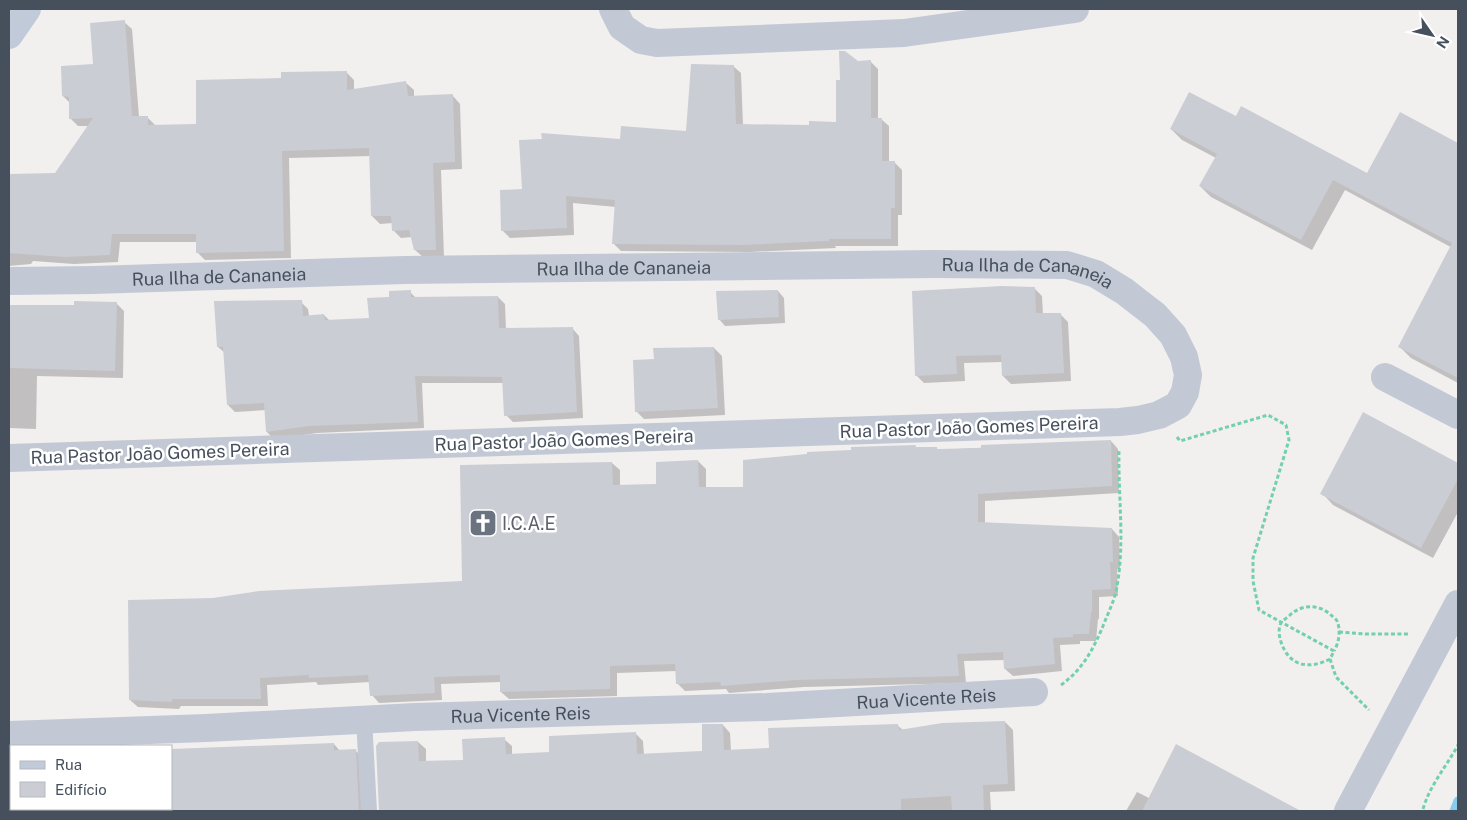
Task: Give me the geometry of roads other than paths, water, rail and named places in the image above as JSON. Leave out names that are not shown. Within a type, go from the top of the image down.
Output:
[{"type":"street","points":[[9,35],[27,9]]},
{"type":"street","points":[[613,9],[622,28],[641,40],[657,43],[904,33],[1075,9]]},
{"type":"street","name":"Rua Ilha de Cananeia","points":[[9,281],[104,280],[405,270],[934,264],[1067,265],[1096,274],[1124,291],[1155,315],[1176,342],[1184,357],[1188,375]]},
{"type":"street","name":"Rua Pastor João Gomes Pereira","points":[[9,458],[1120,422],[1159,415],[1178,405],[1185,392],[1188,375]]},
{"type":"street","points":[[1386,377],[1458,415]]},
{"type":"street","points":[[1348,811],[1458,604]]},
{"type":"street","name":"Rua Vicente Reis","points":[[9,735],[206,728],[364,719],[767,706],[1034,692]]},
{"type":"lane","points":[[364,719],[369,811]]},
{"type":"waterway","points":[[1454,811],[1458,801]]},
{"type":"place","name":"I.C.A.E","points":[[483,523]]}]
